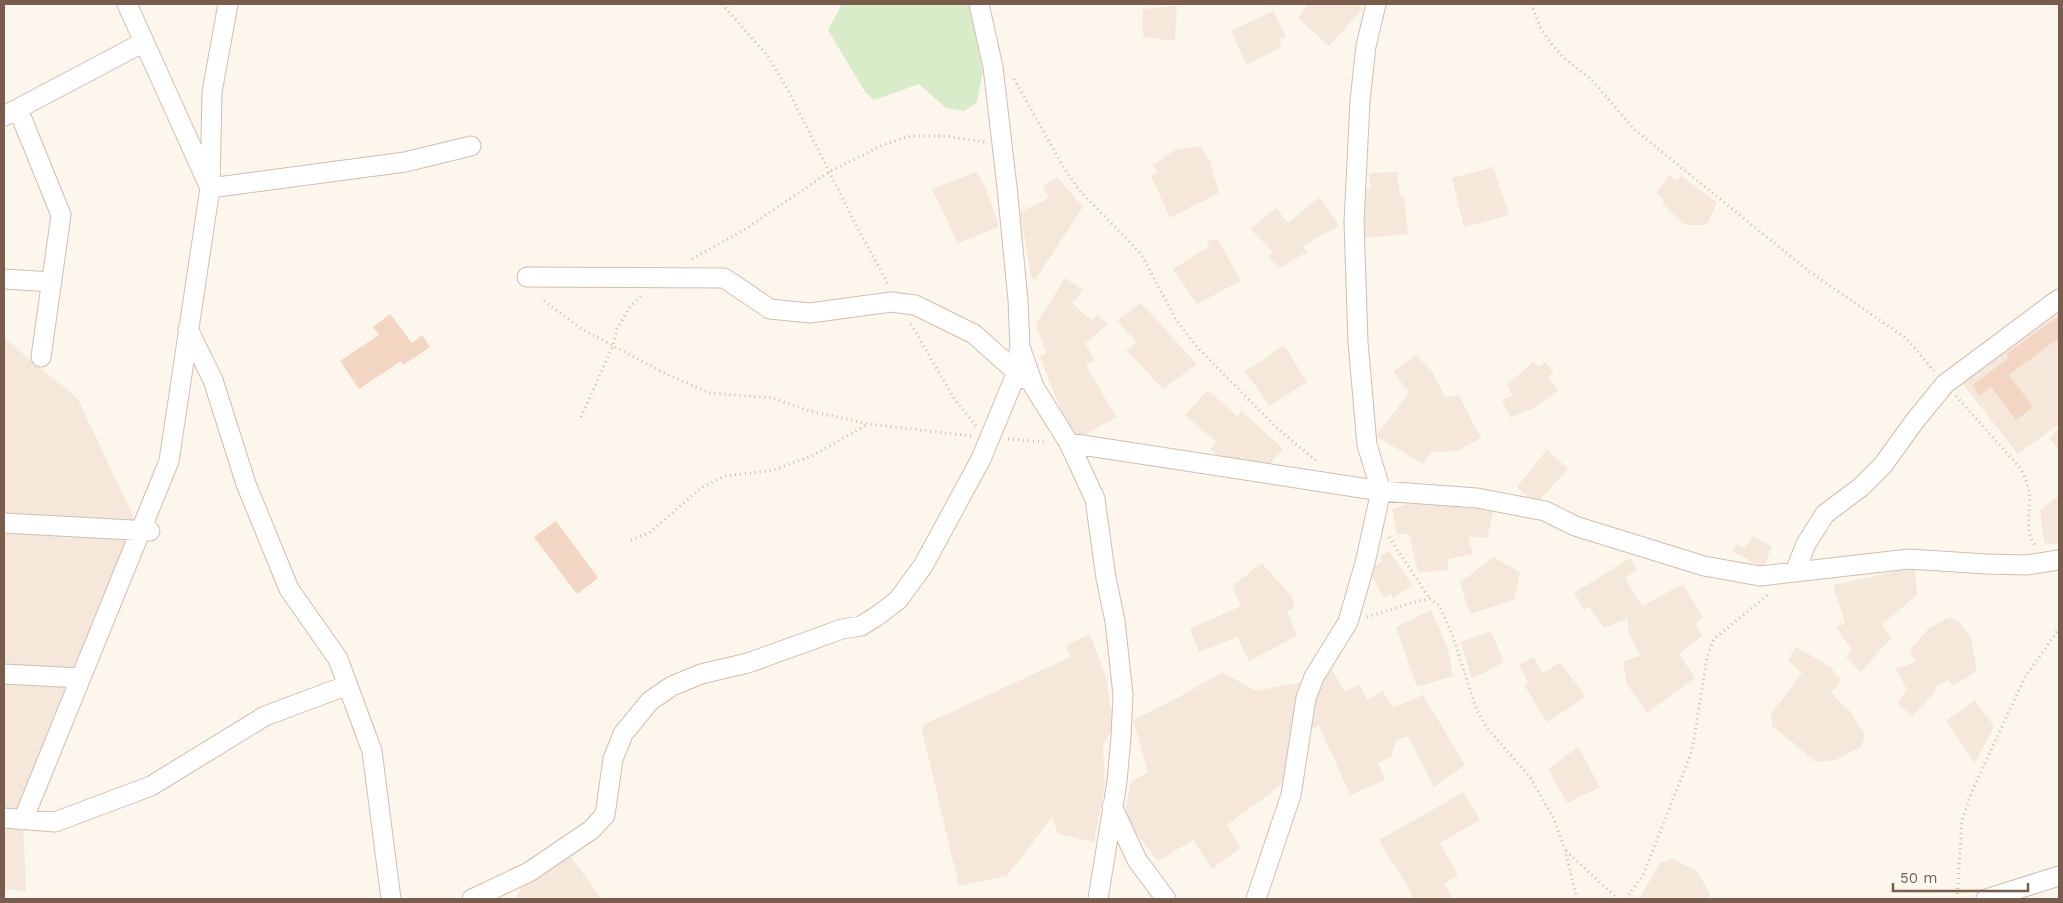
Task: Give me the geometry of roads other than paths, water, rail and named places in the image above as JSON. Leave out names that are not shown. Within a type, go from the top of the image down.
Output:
[{"type":"street","points":[[127,4],[210,188]]},
{"type":"street","points":[[23,820],[80,678],[145,531],[168,461],[210,188],[212,92],[228,4]]},
{"type":"street","points":[[472,899],[529,872],[591,830],[605,815],[613,759],[623,734],[650,701],[672,686],[701,674],[748,664],[842,630],[861,626],[898,600],[923,566],[981,459],[1017,372],[1020,347],[1018,300],[1002,144],[992,67],[979,4]]},
{"type":"street","points":[[1256,896],[1291,795],[1306,698],[1314,677],[1348,622],[1381,491],[1368,445],[1358,342],[1354,222],[1360,101],[1366,46],[1376,4]]},
{"type":"street","points":[[41,357],[61,215],[11,112],[144,42]]},
{"type":"street","points":[[210,188],[405,162],[471,146]]},
{"type":"street","points":[[527,277],[724,278],[770,309],[810,312],[891,302],[916,305],[974,334],[1034,387]]},
{"type":"street","points":[[4,279],[52,282]]},
{"type":"street","points":[[1795,572],[1806,544],[1826,514],[1861,487],[1883,465],[1914,422],[1945,384],[2059,299]]},
{"type":"street","points":[[188,329],[213,380],[246,484],[289,589],[338,659],[372,752],[391,899]]},
{"type":"street","points":[[1020,347],[1034,387],[1068,443],[1095,500],[1120,655],[1123,695],[1117,782],[1098,899]]},
{"type":"street","points":[[1068,443],[1381,491],[1477,498],[1545,512],[1575,526],[1704,566],[1760,576],[1909,559],[2026,565],[2059,560]]},
{"type":"street","points":[[4,523],[145,531]]},
{"type":"street","points":[[4,674],[80,678]]},
{"type":"street","points":[[4,818],[56,822],[151,786],[265,716],[348,685]]},
{"type":"street","points":[[1112,806],[1137,860],[1166,899]]},
{"type":"street","points":[[1986,899],[2059,876]]}]
